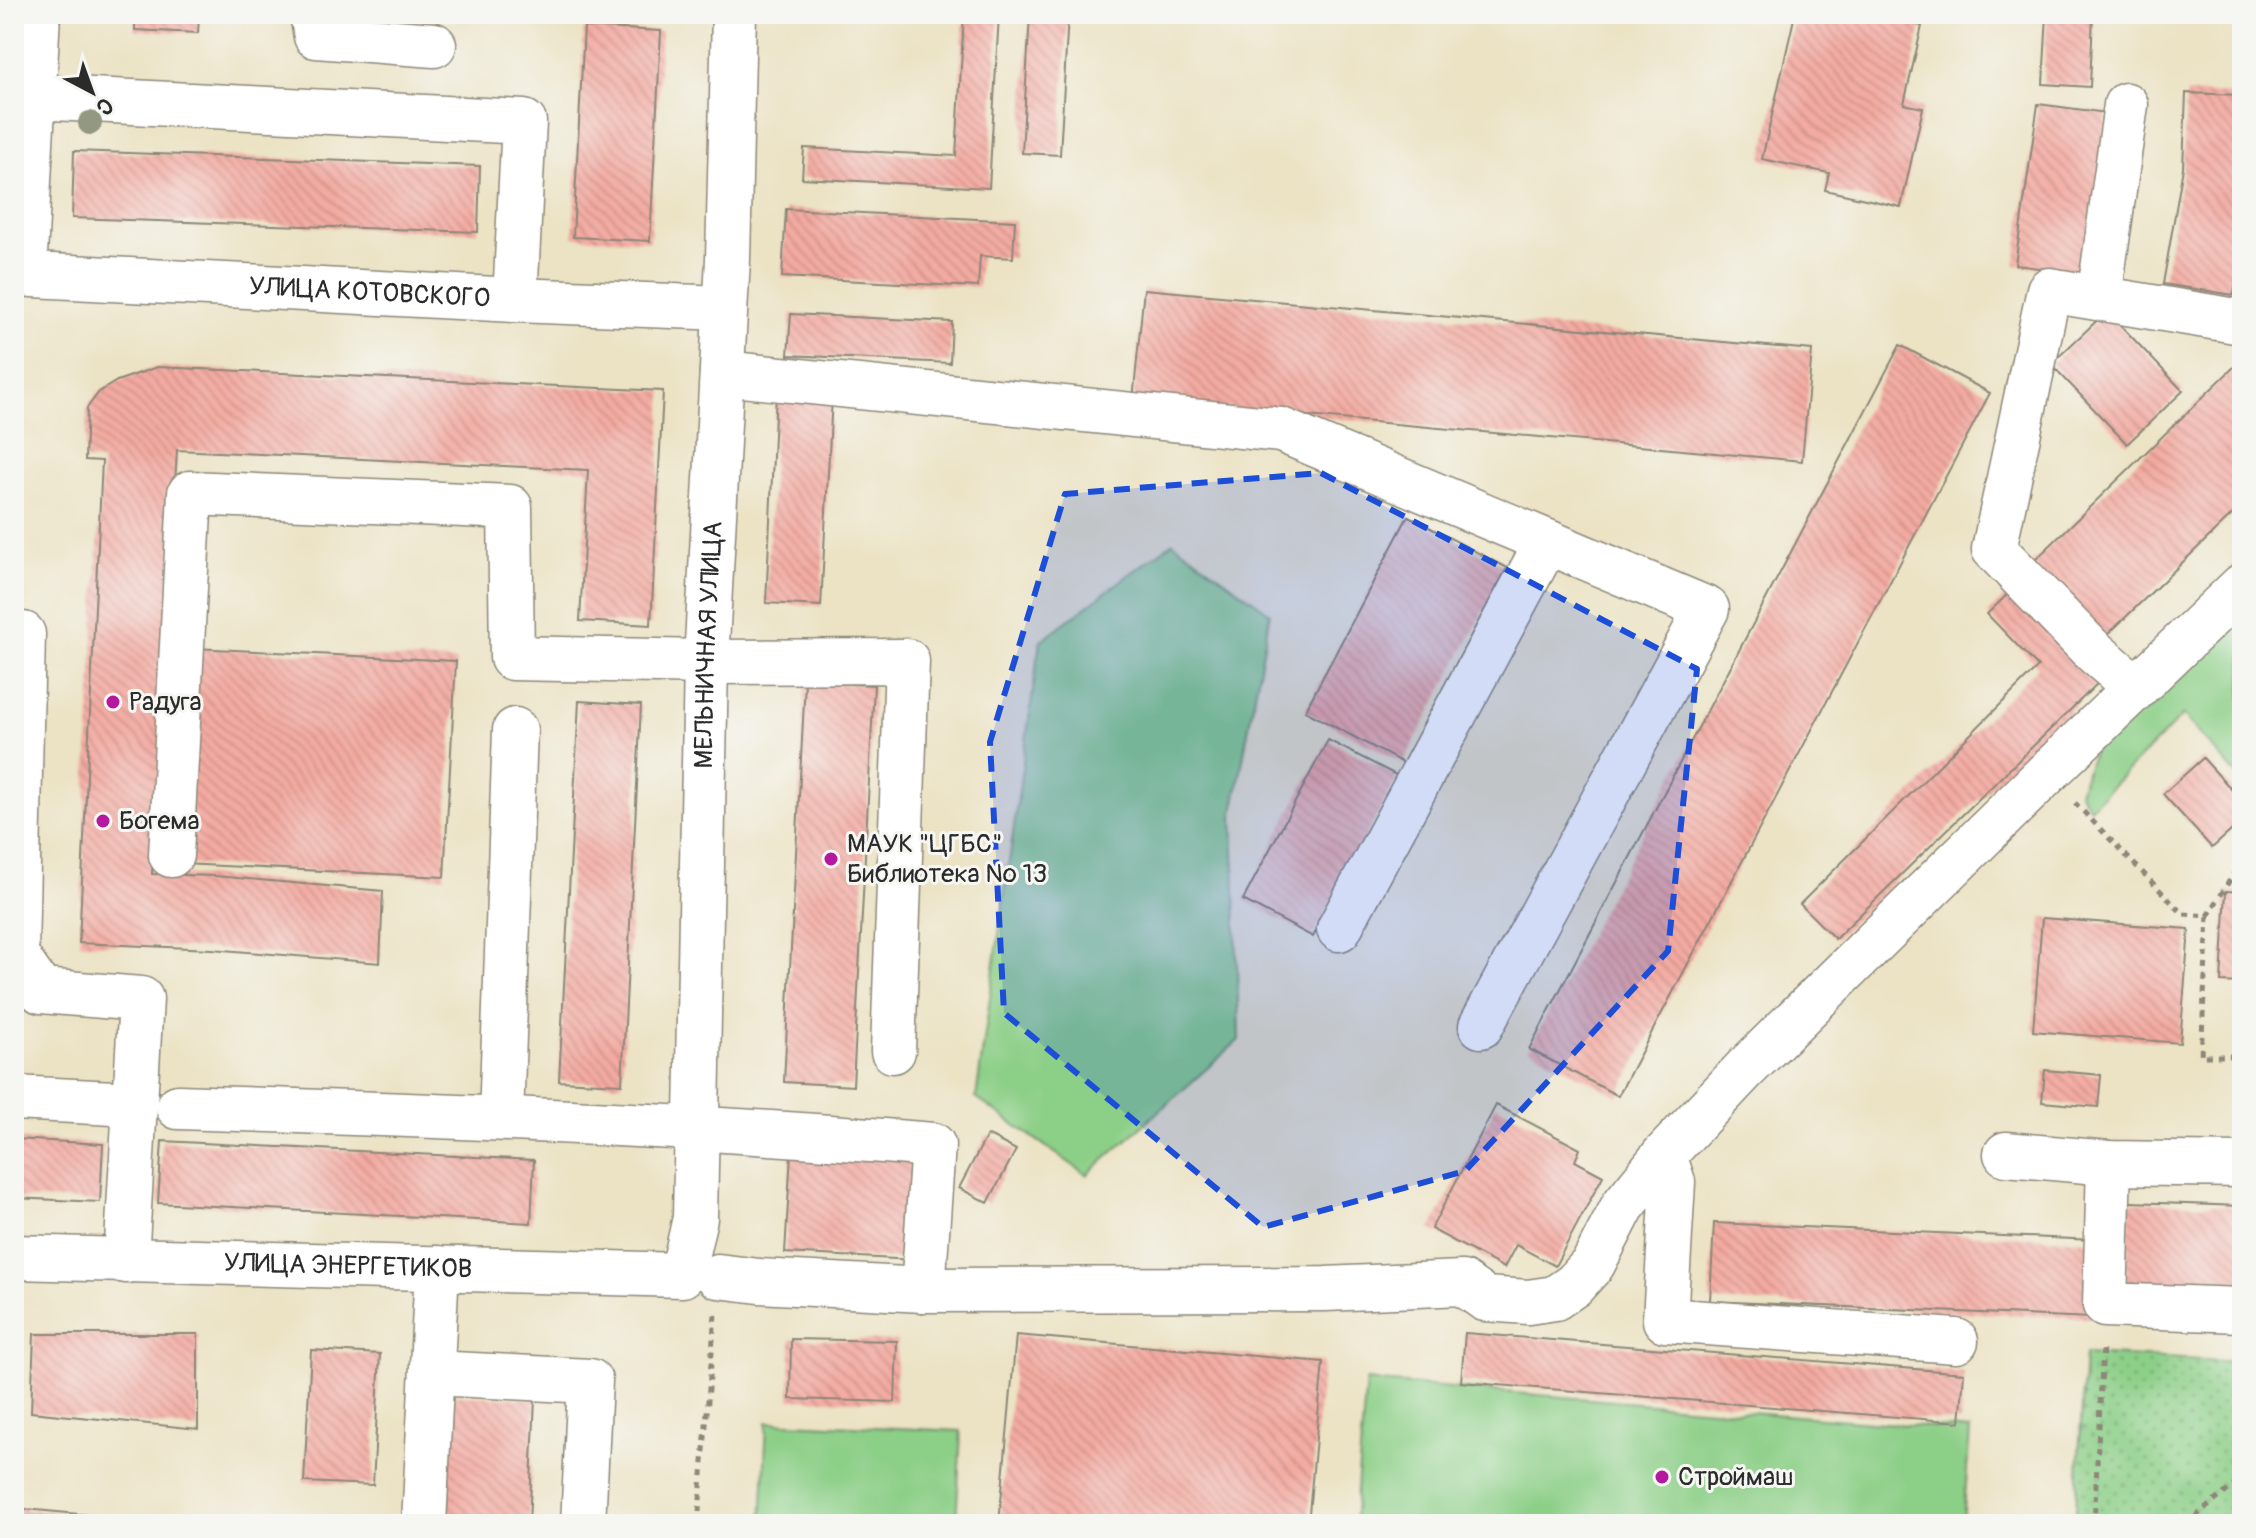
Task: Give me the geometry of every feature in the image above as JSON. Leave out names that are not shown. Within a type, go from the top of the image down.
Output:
[{"type":"street","points":[[19,274],[38,14]]},
{"type":"street","points":[[312,14],[316,36],[434,45]]},
{"type":"street","name":"МЕЛЬНИЧНАЯ УЛИЦА","points":[[700,1276],[695,1218],[706,662],[725,308],[734,14]]},
{"type":"street","points":[[33,97],[524,122],[515,300]]},
{"type":"street","points":[[2099,298],[2126,105]]},
{"type":"street","name":"УЛИЦА КОТОВСКОГО","points":[[19,274],[725,308]]},
{"type":"street","points":[[2135,687],[2091,649],[1994,549],[2049,290],[2242,322]]},
{"type":"street","points":[[722,373],[1281,430],[1707,609],[1481,1026]]},
{"type":"street","points":[[171,855],[190,493],[510,507],[512,658],[706,662],[907,661],[893,1051]]},
{"type":"street","points":[[1339,929],[1547,542]]},
{"type":"street","name":"УЛИЦА ЭНЕРГЕТИКОВ","points":[[14,1257],[700,1276],[923,1290],[1325,1289],[1462,1283],[1485,1299],[1528,1302],[1555,1298],[1574,1285],[1593,1264],[1623,1206],[1664,1155],[1745,1069],[2242,586]]},
{"type":"street","points":[[23,634],[16,955],[41,991],[141,999],[126,1261]]},
{"type":"street","points":[[501,1118],[515,730]]},
{"type":"street","points":[[14,1098],[135,1104]]},
{"type":"street","points":[[178,1107],[501,1118],[933,1145],[923,1290]]},
{"type":"street","points":[[2006,1154],[2109,1163],[2242,1165]]},
{"type":"street","points":[[1664,1155],[1673,1182],[1665,1320],[1956,1341]]},
{"type":"street","points":[[2109,1163],[2105,1305],[2242,1310]]},
{"type":"street","points":[[424,1524],[437,1268]]},
{"type":"street","points":[[433,1373],[590,1381],[583,1524]]},
{"type":"path","points":[[2046,774],[2183,914],[2208,916]]},
{"type":"path","points":[[2242,860],[2208,916],[2201,1056],[2242,1056]]},
{"type":"path","points":[[698,1524],[700,1276]]},
{"type":"path","points":[[2094,1524],[2105,1305]]},
{"type":"path","points":[[2186,1524],[2242,1479]]},
{"type":"highlighted area","points":[[1321,473],[1697,669],[1668,951],[1465,1171],[1263,1227],[1004,1013],[990,742],[1065,494]]},
{"type":"green space","points":[[1173,542],[1270,613],[1233,813],[1239,1040],[1087,1175],[976,1098],[1040,641]]},
{"type":"green space","points":[[2242,607],[2242,781],[2183,715],[2090,808],[2079,792],[2093,751]]},
{"type":"green space","points":[[2085,1354],[2242,1362],[2242,1524],[2075,1524]]},
{"type":"green space","name":"Строймаш","points":[[1366,1381],[1970,1430],[1963,1524],[1354,1524]]},
{"type":"green space","points":[[767,1422],[961,1431],[956,1524],[762,1524]]},
{"type":"building","points":[[135,14],[199,14],[198,33],[135,30]]},
{"type":"building","points":[[478,14],[536,14],[535,19]]},
{"type":"building","points":[[964,14],[999,14],[989,188],[802,178],[804,148],[956,156]]},
{"type":"building","points":[[1030,14],[1068,14],[1060,155],[1022,153]]},
{"type":"building","points":[[1795,14],[1898,14],[1896,20],[1922,26],[1904,104],[1923,108],[1901,207],[1825,190],[1829,173],[1762,159]]},
{"type":"building","points":[[2047,14],[2093,14],[2090,87],[2043,84]]},
{"type":"building","points":[[584,27],[661,31],[650,241],[573,237]]},
{"type":"building","points":[[2186,93],[2242,95],[2242,247],[2234,295],[2163,284],[2183,168]]},
{"type":"building","points":[[2038,104],[2107,113],[2085,274],[2015,265]]},
{"type":"building","points":[[74,151],[480,166],[478,232],[72,218]]},
{"type":"building","points":[[786,209],[1015,221],[1013,258],[980,256],[978,287],[782,277]]},
{"type":"building","points":[[1144,289],[1812,350],[1802,461],[1133,400]]},
{"type":"building","points":[[2107,311],[2183,391],[2127,444],[2051,364]]},
{"type":"building","points":[[791,314],[952,322],[950,363],[788,355]]},
{"type":"building","points":[[1900,345],[1990,393],[1618,1096],[1529,1049]]},
{"type":"building","points":[[2242,359],[2242,505],[2103,639],[2031,564]]},
{"type":"building","points":[[157,367],[663,391],[651,625],[580,621],[588,470],[177,450],[152,874],[215,876],[383,891],[380,963],[212,949],[79,943],[102,461],[85,460],[87,408],[99,392],[117,381]]},
{"type":"building","points":[[776,394],[832,397],[821,606],[766,603]]},
{"type":"building","points":[[1408,516],[1507,568],[1403,763],[1305,711]]},
{"type":"building","points":[[2012,590],[2101,680],[1835,939],[1800,904],[2038,667],[1987,614]]},
{"type":"building","points":[[193,648],[456,661],[444,877],[182,864]]},
{"type":"building","points":[[805,682],[874,685],[853,1086],[784,1082]]},
{"type":"building","points":[[579,701],[641,705],[622,1084],[559,1081]]},
{"type":"building","points":[[1328,740],[1398,776],[1313,937],[1243,900]]},
{"type":"building","points":[[2203,758],[2242,801],[2242,821],[2212,848],[2163,794]]},
{"type":"building","points":[[2226,891],[2242,892],[2242,983],[2221,982]]},
{"type":"building","points":[[2042,918],[2189,929],[2180,1043],[2033,1031]]},
{"type":"building","points":[[2045,1070],[2101,1075],[2098,1107],[2042,1102]]},
{"type":"building","points":[[1496,1105],[1580,1149],[1575,1161],[1603,1176],[1555,1266],[1516,1245],[1504,1268],[1431,1229]]},
{"type":"building","points":[[987,1135],[1016,1150],[988,1203],[959,1188]]},
{"type":"building","points":[[14,1139],[103,1144],[100,1202],[14,1198]]},
{"type":"building","points":[[162,1141],[534,1160],[531,1223],[158,1203]]},
{"type":"building","points":[[791,1153],[919,1159],[914,1260],[785,1253]]},
{"type":"building","points":[[2130,1202],[2242,1206],[2242,1291],[2126,1286]]},
{"type":"building","points":[[1714,1223],[2095,1240],[2092,1318],[1710,1301]]},
{"type":"building","points":[[1465,1333],[1964,1373],[1960,1422],[1461,1382]]},
{"type":"building","points":[[34,1334],[198,1334],[198,1429],[31,1412]]},
{"type":"building","points":[[1016,1335],[1323,1362],[1308,1524],[999,1524]]},
{"type":"building","points":[[791,1339],[897,1341],[895,1402],[790,1399]]},
{"type":"building","points":[[311,1350],[380,1354],[373,1485],[304,1482]]},
{"type":"building","points":[[448,1394],[535,1399],[529,1524],[442,1524]]},
{"type":"building","points":[[14,1508],[164,1522],[164,1524],[14,1524]]},
{"type":"place","name":"Радуга","points":[[113,702]]},
{"type":"place","name":"Богема","points":[[103,821]]},
{"type":"place","name":"МАУК \"ЦГБС\" Библиотека № 13","points":[[831,859]]},
{"type":"place","name":"Строймаш","points":[[1662,1477]]}]
